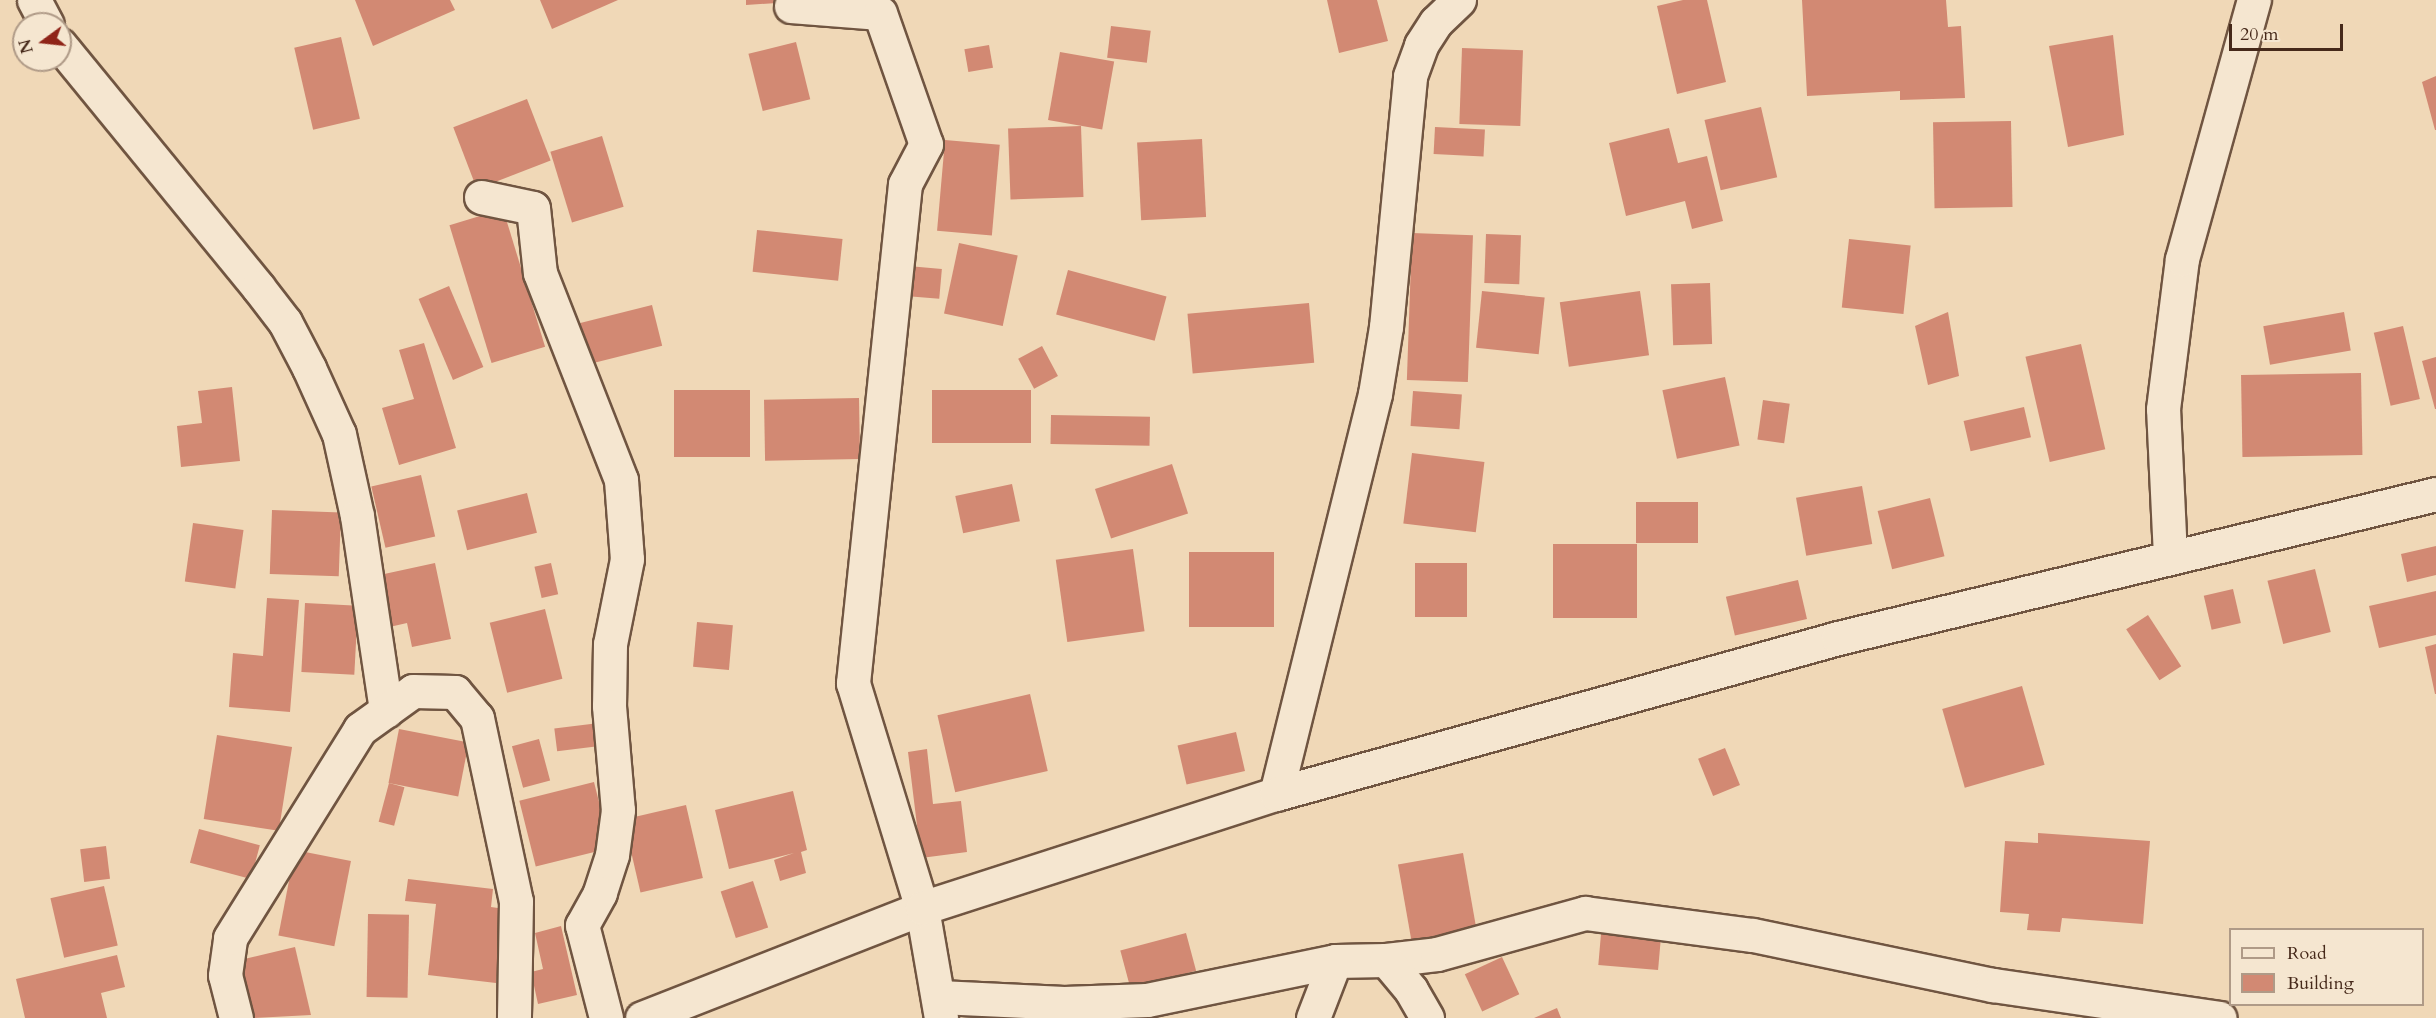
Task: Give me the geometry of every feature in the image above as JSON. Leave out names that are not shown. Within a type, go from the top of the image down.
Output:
[{"type":"street","points":[[1276,794],[1375,394],[1386,327],[1410,76],[1421,45],[1436,22],[1459,0]]},
{"type":"street","points":[[2170,556],[2163,409],[2182,259],[2254,0]]},
{"type":"street","points":[[791,6],[880,13],[926,144],[905,184],[853,683],[922,908],[940,1007],[1147,1000],[1335,961],[1386,960],[1437,954],[1585,913],[1753,935],[1993,985],[2220,1018]]},
{"type":"street","points":[[72,60],[285,322],[309,368],[339,434],[357,516],[386,711]]},
{"type":"street","points":[[481,197],[533,208],[540,273],[621,480],[627,559],[610,644],[609,706],[618,810],[612,855],[600,893],[582,925],[606,1018]]},
{"type":"street","points":[[642,1018],[922,908],[1276,794],[1838,638],[2170,556],[2436,494]]},
{"type":"street","points":[[236,1018],[225,975],[230,938],[360,729],[413,691],[455,692],[477,718],[516,901],[514,1018]]},
{"type":"street","points":[[1386,960],[1412,990],[1427,1018]]},
{"type":"street","points":[[1312,1018],[1335,961]]},
{"type":"building","points":[[355,0],[450,0],[455,10],[373,46]]},
{"type":"building","points":[[540,0],[618,0],[552,29]]},
{"type":"building","points":[[746,0],[791,0],[792,2],[746,5]]},
{"type":"building","points":[[1327,0],[1377,0],[1388,41],[1339,53]]},
{"type":"building","points":[[1683,0],[1707,0],[1726,82],[1677,94],[1657,6]]},
{"type":"building","points":[[1802,0],[1946,0],[1948,27],[1961,26],[1965,98],[1900,100],[1900,91],[1807,96]]},
{"type":"building","points":[[1111,26],[1151,31],[1147,63],[1107,58]]},
{"type":"building","points":[[2113,35],[2124,135],[2068,147],[2049,46]]},
{"type":"building","points":[[341,37],[360,119],[313,130],[294,48]]},
{"type":"building","points":[[796,42],[810,99],[763,111],[748,54]]},
{"type":"building","points":[[989,45],[993,68],[968,72],[964,49]]},
{"type":"building","points":[[1462,48],[1523,50],[1520,126],[1459,124]]},
{"type":"building","points":[[1060,52],[1114,62],[1102,130],[1048,120]]},
{"type":"building","points":[[2436,76],[2436,130],[2435,130],[2422,82]]},
{"type":"building","points":[[527,99],[551,161],[477,189],[453,127]]},
{"type":"building","points":[[1761,107],[1777,177],[1721,190],[1704,120]]},
{"type":"building","points":[[2011,121],[2013,207],[1935,208],[1933,122]]},
{"type":"building","points":[[1081,126],[1083,197],[1011,200],[1008,129]]},
{"type":"building","points":[[1435,127],[1485,130],[1484,157],[1434,154]]},
{"type":"building","points":[[1669,128],[1678,163],[1707,156],[1723,221],[1692,229],[1685,201],[1626,216],[1609,143]]},
{"type":"building","points":[[602,136],[624,207],[572,223],[550,152]]},
{"type":"building","points":[[1202,139],[1206,217],[1141,220],[1137,142]]},
{"type":"building","points":[[945,140],[1000,145],[992,235],[937,231]]},
{"type":"building","points":[[503,209],[545,347],[492,363],[449,225]]},
{"type":"building","points":[[757,230],[843,239],[838,281],[753,272]]},
{"type":"building","points":[[1412,233],[1473,235],[1468,382],[1407,380]]},
{"type":"building","points":[[1486,234],[1521,235],[1519,284],[1484,283]]},
{"type":"building","points":[[1849,239],[1911,245],[1903,314],[1842,308]]},
{"type":"building","points":[[959,243],[1018,255],[1003,326],[944,313]]},
{"type":"building","points":[[908,266],[942,269],[939,299],[905,296]]},
{"type":"building","points":[[1068,270],[1167,296],[1155,341],[1056,314]]},
{"type":"building","points":[[1710,283],[1712,344],[1673,345],[1671,284]]},
{"type":"building","points":[[449,286],[483,367],[453,380],[419,299]]},
{"type":"building","points":[[1482,291],[1545,298],[1539,354],[1476,348]]},
{"type":"building","points":[[1640,291],[1649,355],[1569,367],[1560,302]]},
{"type":"building","points":[[1309,303],[1314,363],[1193,373],[1187,314]]},
{"type":"building","points":[[652,305],[662,346],[587,364],[577,324]]},
{"type":"building","points":[[1948,312],[1959,376],[1928,385],[1915,326]]},
{"type":"building","points":[[2344,312],[2351,350],[2270,365],[2263,326]]},
{"type":"building","points":[[2403,326],[2420,399],[2391,406],[2374,333]]},
{"type":"building","points":[[424,343],[456,448],[399,465],[382,408],[414,399],[399,350]]},
{"type":"building","points":[[2081,344],[2105,449],[2050,462],[2025,357]]},
{"type":"building","points":[[1042,346],[1058,376],[1034,389],[1018,359]]},
{"type":"building","points":[[2436,357],[2436,409],[2435,409],[2422,361]]},
{"type":"building","points":[[2361,373],[2362,455],[2242,457],[2241,375]]},
{"type":"building","points":[[1725,377],[1740,445],[1677,459],[1662,390]]},
{"type":"building","points":[[232,387],[240,461],[181,467],[177,426],[202,423],[198,391]]},
{"type":"building","points":[[674,390],[750,390],[750,457],[674,457]]},
{"type":"building","points":[[932,390],[1031,390],[1031,443],[932,443]]},
{"type":"building","points":[[1413,391],[1462,394],[1459,429],[1411,426]]},
{"type":"building","points":[[859,398],[860,459],[765,461],[764,400]]},
{"type":"building","points":[[1763,400],[1790,404],[1784,443],[1757,440]]},
{"type":"building","points":[[2024,407],[2031,437],[1971,451],[1964,421]]},
{"type":"building","points":[[1051,415],[1150,417],[1149,446],[1050,444]]},
{"type":"building","points":[[1412,453],[1484,462],[1476,532],[1403,523]]},
{"type":"building","points":[[1172,464],[1188,513],[1111,538],[1095,489]]},
{"type":"building","points":[[421,475],[435,536],[385,548],[371,486]]},
{"type":"building","points":[[1012,484],[1020,521],[963,533],[955,496]]},
{"type":"building","points":[[1862,486],[1872,544],[1806,556],[1796,498]]},
{"type":"building","points":[[527,493],[537,533],[467,550],[457,510]]},
{"type":"building","points":[[1930,498],[1945,556],[1892,569],[1878,511]]},
{"type":"building","points":[[1636,502],[1698,502],[1698,543],[1636,543]]},
{"type":"building","points":[[272,510],[341,512],[339,576],[270,574]]},
{"type":"building","points":[[193,523],[244,530],[235,589],[185,581]]},
{"type":"building","points":[[1553,544],[1637,544],[1637,618],[1553,618]]},
{"type":"building","points":[[2436,546],[2436,575],[2407,582],[2401,554]]},
{"type":"building","points":[[1133,549],[1145,631],[1067,642],[1056,560]]},
{"type":"building","points":[[1189,552],[1274,552],[1274,627],[1189,627]]},
{"type":"building","points":[[435,563],[451,639],[412,647],[407,623],[385,628],[375,576]]},
{"type":"building","points":[[551,563],[558,594],[542,598],[534,567]]},
{"type":"building","points":[[1415,563],[1467,563],[1467,617],[1415,617]]},
{"type":"building","points":[[2315,569],[2331,632],[2283,644],[2267,581]]},
{"type":"building","points":[[1798,580],[1807,619],[1735,636],[1726,597]]},
{"type":"building","points":[[2233,589],[2241,623],[2212,630],[2204,596]]},
{"type":"building","points":[[2436,591],[2436,635],[2379,648],[2369,606]]},
{"type":"building","points":[[267,598],[299,600],[290,712],[229,707],[233,653],[263,656]]},
{"type":"building","points":[[305,603],[358,606],[354,675],[301,672]]},
{"type":"building","points":[[545,609],[562,679],[507,693],[490,623]]},
{"type":"building","points":[[2148,615],[2181,666],[2159,680],[2126,629]]},
{"type":"building","points":[[697,622],[733,625],[729,670],[693,667]]},
{"type":"building","points":[[2436,644],[2436,694],[2435,694],[2425,647]]},
{"type":"building","points":[[2022,686],[2045,765],[1965,788],[1942,709]]},
{"type":"building","points":[[1030,694],[1048,771],[955,792],[937,715]]},
{"type":"building","points":[[599,723],[602,746],[557,751],[554,728]]},
{"type":"building","points":[[399,729],[469,743],[458,797],[389,783]]},
{"type":"building","points":[[1236,732],[1245,771],[1187,784],[1178,745]]},
{"type":"building","points":[[217,735],[292,747],[279,831],[204,819]]},
{"type":"building","points":[[539,739],[550,781],[523,788],[512,746]]},
{"type":"building","points":[[1725,748],[1740,785],[1713,796],[1698,759]]},
{"type":"building","points":[[927,749],[933,804],[961,801],[967,852],[921,858],[908,752]]},
{"type":"building","points":[[594,782],[610,848],[536,867],[519,801]]},
{"type":"building","points":[[389,783],[404,787],[394,826],[379,822]]},
{"type":"building","points":[[793,791],[807,850],[801,852],[806,873],[780,881],[774,860],[794,853],[729,869],[715,810]]},
{"type":"building","points":[[686,805],[703,878],[641,892],[624,819]]},
{"type":"building","points":[[199,829],[260,845],[251,879],[190,863]]},
{"type":"building","points":[[2038,833],[2150,841],[2143,924],[2062,918],[2060,932],[2027,930],[2029,914],[2000,912],[2005,841],[2038,843]]},
{"type":"building","points":[[106,846],[110,879],[84,882],[80,849]]},
{"type":"building","points":[[295,850],[351,861],[334,946],[278,935]]},
{"type":"building","points":[[1463,853],[1478,936],[1413,947],[1398,864]]},
{"type":"building","points":[[408,879],[493,889],[491,907],[505,909],[496,983],[428,975],[436,904],[405,901]]},
{"type":"building","points":[[753,881],[768,928],[736,938],[721,892]]},
{"type":"building","points":[[104,886],[118,945],[64,958],[50,898]]},
{"type":"building","points":[[368,914],[409,915],[408,998],[367,997]]},
{"type":"building","points":[[561,926],[577,995],[538,1004],[531,972],[543,969],[535,933]]},
{"type":"building","points":[[1186,933],[1196,971],[1130,988],[1120,951]]},
{"type":"building","points":[[1601,934],[1661,939],[1658,970],[1598,965]]},
{"type":"building","points":[[295,947],[311,1015],[253,1018],[240,960]]},
{"type":"building","points":[[117,955],[125,987],[101,993],[107,1018],[25,1018],[16,979]]},
{"type":"building","points":[[1502,957],[1519,994],[1482,1011],[1465,974]]},
{"type":"building","points":[[1557,1008],[1561,1018],[1534,1018]]}]
